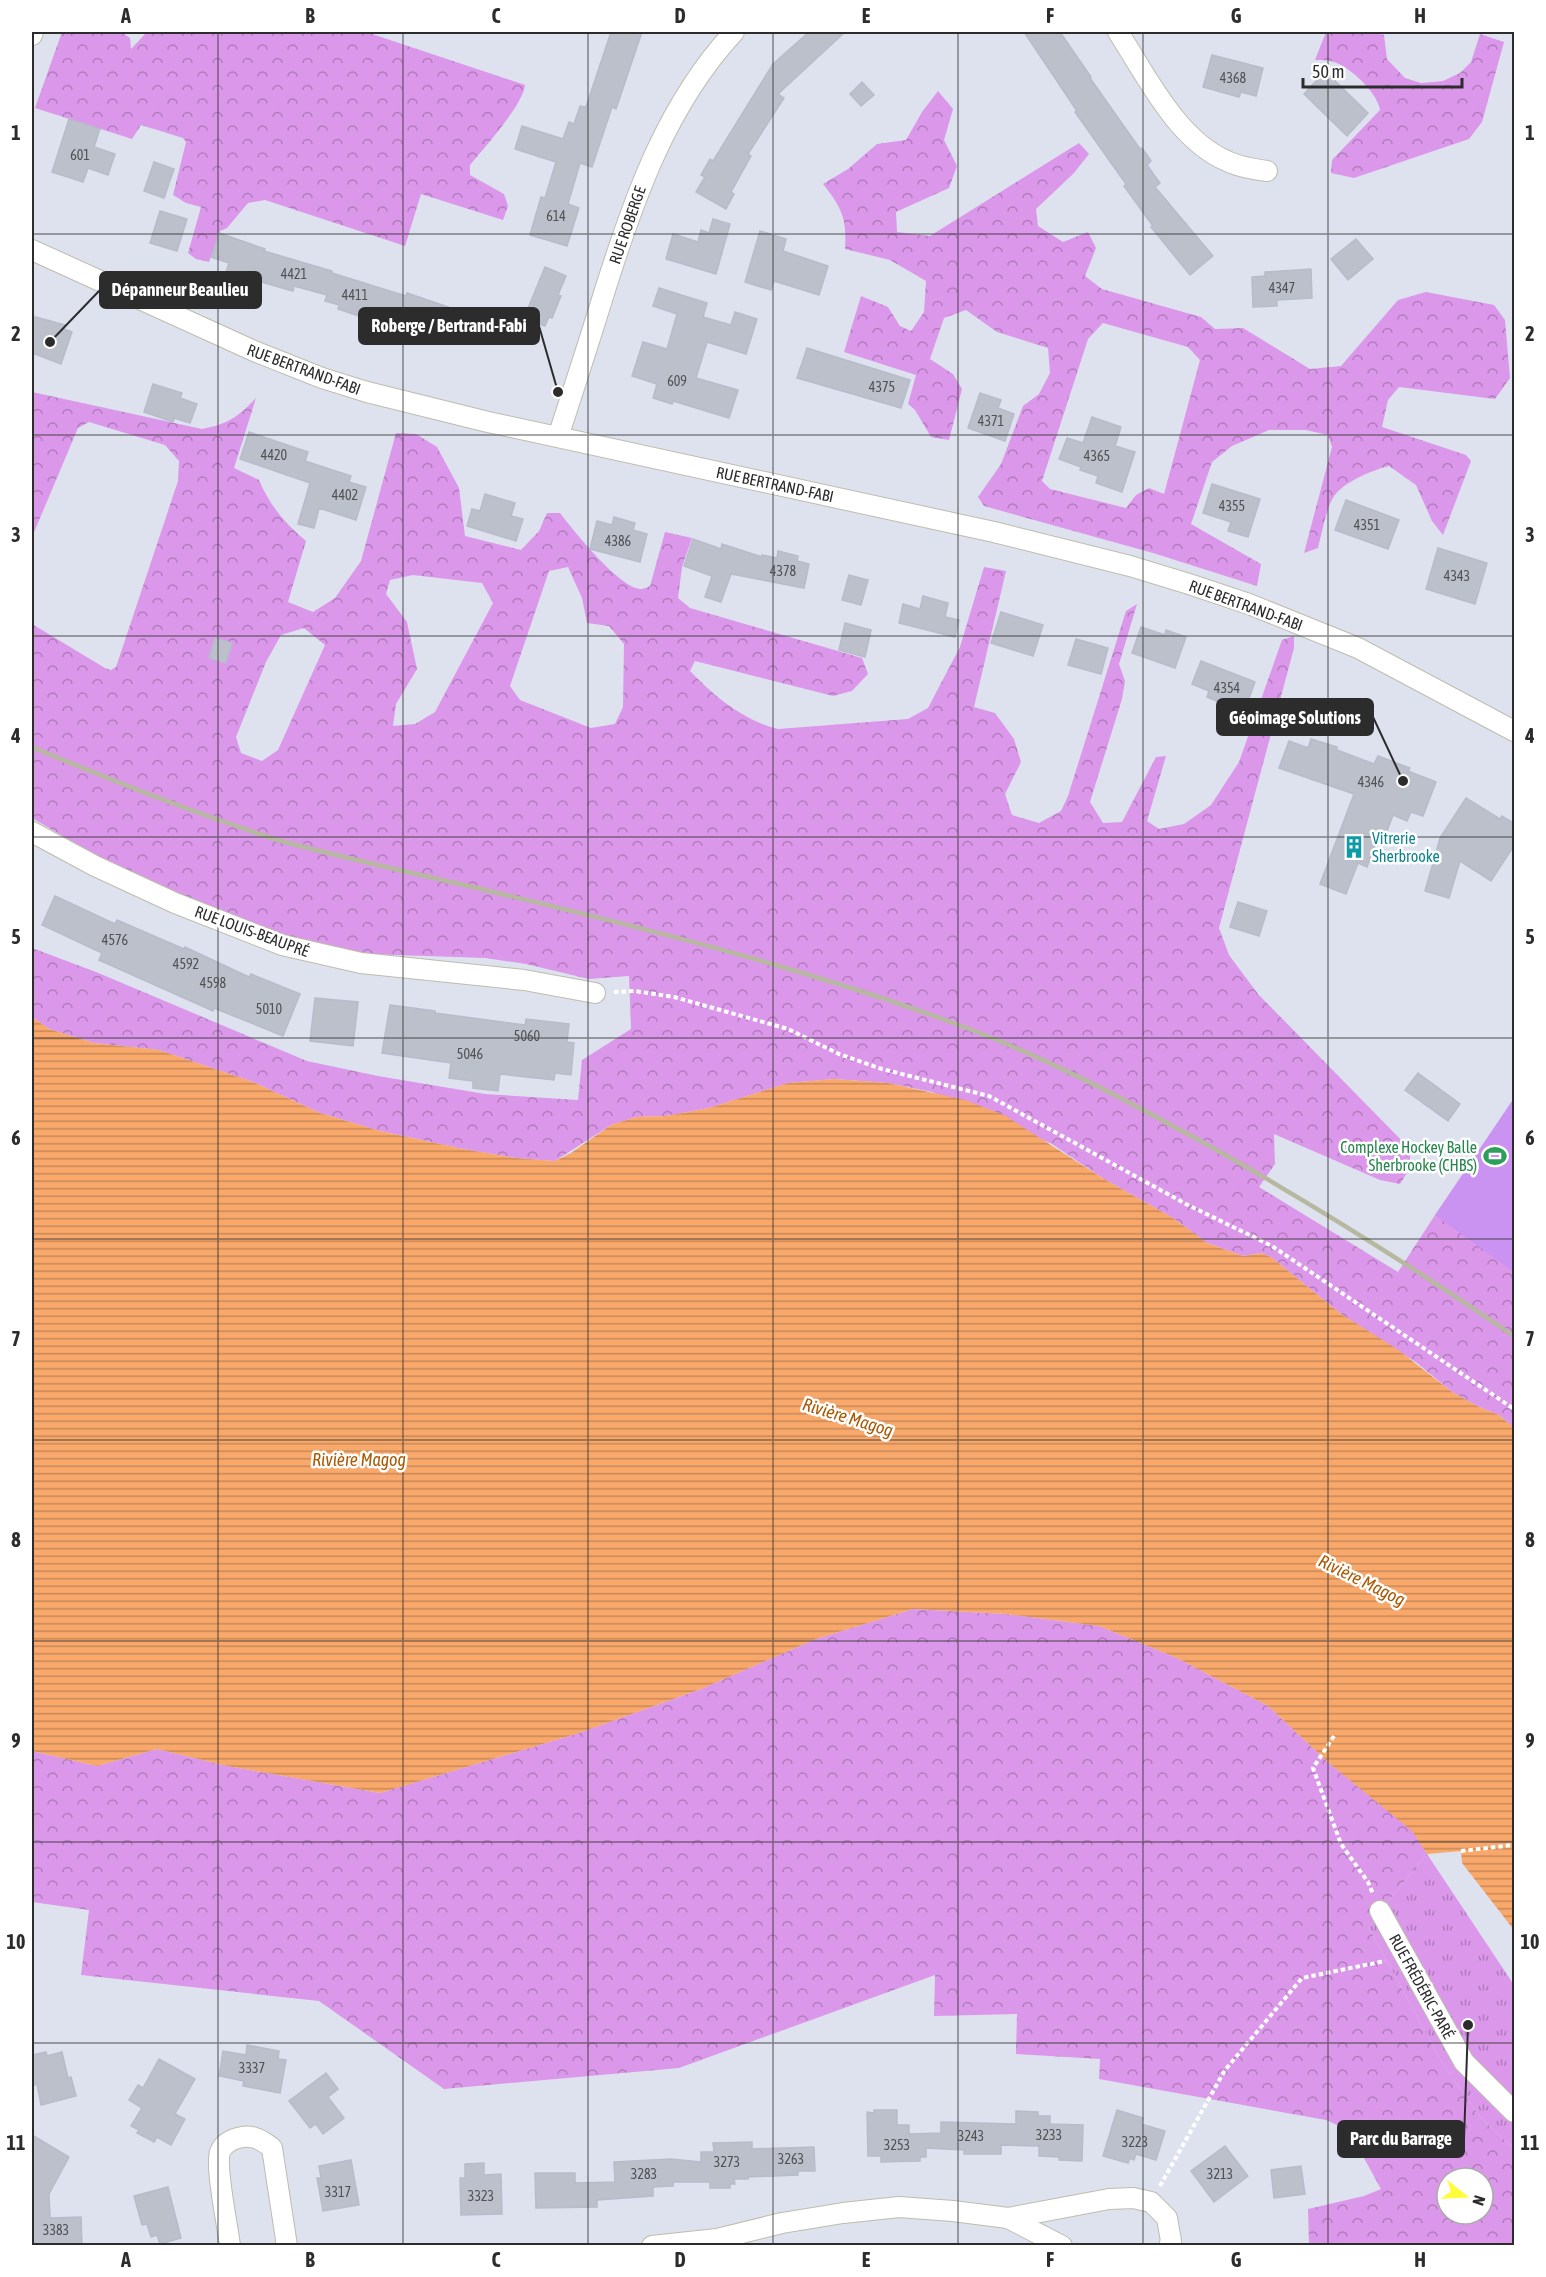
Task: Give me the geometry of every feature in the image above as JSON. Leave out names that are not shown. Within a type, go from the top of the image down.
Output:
[{"type":"street","name":"RUE ROBERGE","points":[[558,437],[630,212],[648,166],[668,126],[698,76],[734,32]]},
{"type":"street","points":[[1118,32],[1171,113],[1192,138],[1226,161],[1247,168],[1267,171]]},
{"type":"street","name":"RUE BERTRAND-FABI","points":[[32,250],[234,343],[322,378],[367,392],[558,437],[994,532],[1140,569],[1250,604],[1358,648],[1515,731]]},
{"type":"street","name":"RUE LOUIS-BEAUPRÉ","points":[[32,832],[95,866],[175,903],[282,945],[361,963],[524,980],[596,993]]},
{"type":"street","name":"RUE FRÉDÉRIC-PARÉ","points":[[1380,1911],[1464,2062],[1515,2112]]},
{"type":"street","points":[[230,2246],[219,2167],[220,2153],[226,2144],[236,2138],[249,2136],[262,2140],[272,2148],[287,2246]]},
{"type":"street","points":[[652,2246],[717,2239],[782,2223],[898,2207],[1008,2218],[1109,2199],[1133,2198],[1151,2202],[1167,2218],[1172,2241],[1169,2246]]},
{"type":"street","points":[[1008,2218],[1062,2246]]},
{"type":"path","points":[[596,993],[635,991],[674,997],[788,1029],[839,1054],[882,1069],[989,1096],[1186,1204],[1272,1246],[1515,1409]]},
{"type":"path","points":[[1334,1736],[1313,1768],[1341,1844],[1368,1882],[1380,1911]]},
{"type":"path","points":[[1461,1851],[1513,1845]]},
{"type":"path","points":[[1151,2202],[1225,2070],[1302,1978],[1405,1956]]},
{"type":"green space","points":[[62,32],[121,32],[130,38],[131,49],[147,32],[366,32],[525,85],[518,104],[470,165],[470,175],[504,194],[508,206],[503,220],[421,194],[405,246],[265,200],[248,203],[227,228],[220,231],[209,262],[196,259],[188,253],[201,207],[186,203],[173,195],[186,142],[183,138],[141,125],[132,139],[35,108]]},
{"type":"green space","points":[[1326,32],[1372,32],[1384,35],[1387,59],[1405,78],[1421,83],[1443,81],[1460,73],[1471,62],[1480,34],[1504,42],[1482,122],[1469,139],[1354,178],[1331,173],[1332,160],[1380,110],[1370,90],[1345,67],[1333,62],[1315,60]]},
{"type":"green space","points":[[938,91],[953,109],[944,140],[957,166],[949,188],[896,212],[897,232],[930,236],[1079,143],[1089,154],[1074,173],[1036,209],[1038,226],[1063,242],[1088,232],[1096,248],[1085,276],[1102,289],[1201,317],[1215,329],[1243,328],[1310,369],[1341,366],[1398,300],[1426,292],[1494,305],[1505,320],[1510,378],[1495,399],[1399,387],[1388,400],[1382,427],[1466,455],[1471,461],[1443,535],[1432,521],[1416,485],[1389,466],[1358,478],[1337,492],[1324,522],[1318,548],[1304,553],[1332,447],[1328,435],[1306,430],[1269,430],[1232,446],[1212,462],[1191,524],[1261,564],[1257,586],[1153,553],[984,506],[978,497],[1001,464],[1023,406],[1039,394],[1050,373],[1048,348],[997,332],[966,310],[944,318],[930,359],[953,374],[962,389],[949,440],[931,437],[915,410],[908,404],[916,375],[844,352],[861,296],[888,307],[900,326],[911,331],[924,312],[926,281],[890,260],[845,249],[842,214],[823,184],[848,169],[877,144],[906,140],[922,112]],"holes":[[[1103,323],[1188,347],[1200,360],[1164,494],[1149,488],[1136,495],[1126,508],[1050,489],[1042,481],[1088,339]]]},
{"type":"green space","points":[[32,392],[202,429],[232,419],[256,398],[234,468],[259,480],[278,513],[306,541],[288,602],[313,612],[335,598],[361,561],[396,433],[416,434],[437,447],[459,488],[465,536],[521,550],[539,531],[547,513],[560,513],[586,545],[621,580],[641,589],[650,586],[665,532],[692,538],[682,567],[678,598],[690,608],[862,658],[868,674],[852,691],[833,696],[695,661],[690,671],[719,698],[753,720],[778,729],[908,719],[928,708],[960,647],[984,567],[1006,571],[974,707],[995,713],[1014,739],[1021,762],[1005,794],[1012,815],[1039,823],[1061,811],[1068,796],[1126,611],[1137,604],[1119,664],[1125,681],[1122,699],[1090,802],[1103,823],[1122,822],[1156,757],[1166,756],[1147,821],[1159,829],[1184,824],[1211,805],[1239,762],[1282,640],[1294,636],[1294,648],[1219,928],[1229,955],[1258,994],[1410,1149],[1410,1168],[1400,1184],[1380,1180],[1274,1134],[1275,1164],[1259,1187],[1398,1272],[1435,1215],[1471,1197],[1514,1221],[1514,1428],[1499,1415],[1452,1392],[1417,1363],[1341,1314],[1271,1257],[1261,1253],[1243,1256],[1207,1243],[1173,1218],[1104,1179],[1052,1144],[932,1092],[888,1083],[834,1079],[788,1083],[709,1108],[666,1116],[636,1117],[611,1125],[555,1161],[516,1158],[463,1149],[380,1131],[320,1113],[253,1082],[159,1050],[94,1043],[49,1029],[32,1017],[32,948],[96,972],[307,1061],[378,1076],[485,1094],[578,1100],[582,1060],[631,1029],[629,976],[589,979],[526,964],[485,958],[367,954],[307,943],[246,925],[97,856],[32,818],[32,624],[105,668],[111,670],[116,667],[178,481],[179,461],[165,445],[89,422],[78,428],[32,537]],"holes":[[[568,567],[582,598],[587,623],[609,626],[624,644],[623,707],[615,724],[591,728],[520,700],[510,686],[549,571]],[[413,575],[482,583],[493,603],[435,712],[415,724],[393,726],[396,704],[417,669],[407,622],[386,594],[390,580]],[[304,628],[325,645],[278,750],[262,761],[241,753],[236,737],[266,662],[281,635]]]},
{"type":"green space","points":[[913,1609],[1006,1614],[1099,1626],[1177,1658],[1268,1706],[1330,1764],[1413,1831],[1427,1854],[1380,1911],[1369,1928],[1443,2064],[1480,2117],[1514,2149],[1514,2245],[1309,2245],[1308,2209],[1364,2196],[1381,2189],[1359,2149],[1344,2128],[1326,2120],[1099,2079],[1100,2059],[1016,2054],[1017,2014],[934,2016],[935,1975],[679,2068],[444,2089],[319,2001],[81,1975],[89,1910],[32,1902],[32,1751],[97,1766],[157,1749],[227,1766],[380,1793],[579,1733],[701,1689],[816,1639]]},
{"type":"green space","points":[[1427,1854],[1514,1985],[1514,2149],[1480,2117],[1443,2064],[1369,1928],[1380,1911]]},
{"type":"shaded area","name":"Complexe Hockey Balle Sherbrooke (CHBS)","points":[[1514,1098],[1514,1272],[1435,1215]]},
{"type":"water","name":"Rivière Magog","points":[[32,1017],[49,1029],[94,1043],[159,1050],[253,1082],[320,1113],[380,1131],[516,1158],[555,1161],[571,1153],[611,1125],[636,1117],[666,1116],[709,1108],[788,1083],[834,1079],[888,1083],[965,1100],[1004,1115],[1104,1179],[1173,1218],[1207,1243],[1243,1256],[1261,1253],[1271,1257],[1341,1314],[1397,1349],[1452,1392],[1499,1415],[1514,1428],[1514,1930],[1462,1863],[1461,1851],[1427,1854],[1412,1831],[1330,1764],[1268,1706],[1177,1658],[1099,1626],[1006,1614],[913,1609],[816,1639],[701,1689],[579,1733],[380,1793],[227,1766],[157,1749],[97,1766],[32,1751]]},
{"type":"building","points":[[611,32],[642,32],[616,109],[612,107],[592,167],[580,163],[568,204],[579,208],[567,246],[530,235],[541,197],[545,198],[556,162],[515,149],[522,126],[563,139],[569,122],[574,124],[580,106],[586,107]]},
{"type":"building","points":[[809,32],[845,32],[778,94],[784,98],[748,154],[751,156],[731,192],[734,194],[726,209],[696,192],[705,177],[701,175],[710,159],[713,161],[773,64]]},
{"type":"building","points":[[1024,32],[1060,32],[1140,149],[1142,148],[1151,161],[1147,165],[1160,183],[1155,187],[1213,256],[1190,275],[1151,227],[1153,226],[1124,186],[1126,184],[1075,112],[1077,111]]},
{"type":"building","points":[[1212,55],[1263,68],[1256,96],[1241,92],[1239,97],[1203,87]]},
{"type":"building","points":[[1325,71],[1368,113],[1347,136],[1304,94]]},
{"type":"building","points":[[862,82],[874,95],[861,106],[850,94]]},
{"type":"building","points":[[69,119],[100,129],[94,147],[115,154],[108,175],[88,168],[83,182],[52,172]]},
{"type":"building","points":[[154,162],[174,169],[164,198],[144,191]]},
{"type":"building","points":[[160,211],[187,219],[177,251],[150,243]]},
{"type":"building","points":[[713,219],[730,224],[716,274],[666,259],[673,234],[698,242],[701,230],[709,233]]},
{"type":"building","points":[[760,231],[786,239],[783,251],[828,266],[819,295],[774,281],[771,290],[745,282]]},
{"type":"building","points":[[219,233],[265,249],[264,251],[332,271],[332,273],[406,296],[407,293],[451,308],[446,323],[456,326],[451,342],[444,340],[443,344],[338,309],[339,305],[325,301],[327,295],[294,286],[293,291],[226,272],[229,263],[211,257]]},
{"type":"building","points":[[1356,239],[1373,259],[1348,280],[1331,259]]},
{"type":"building","points":[[545,267],[566,276],[552,318],[549,317],[545,326],[524,318]]},
{"type":"building","points":[[1311,269],[1312,298],[1277,300],[1277,306],[1253,307],[1252,277],[1265,276],[1265,272]]},
{"type":"building","points":[[659,288],[707,303],[703,317],[731,325],[735,312],[757,319],[746,354],[707,342],[696,378],[738,390],[729,418],[673,401],[672,404],[653,398],[657,384],[632,376],[643,342],[667,349],[677,314],[653,306]]},
{"type":"building","points":[[32,316],[65,325],[64,329],[72,332],[61,364],[32,353]]},
{"type":"building","points":[[807,348],[910,380],[901,408],[797,378]]},
{"type":"building","points":[[153,384],[182,393],[180,398],[197,404],[190,423],[174,418],[173,422],[144,412]]},
{"type":"building","points":[[980,393],[1001,400],[998,408],[1014,414],[1005,441],[968,428]]},
{"type":"building","points":[[1092,417],[1121,427],[1115,446],[1135,452],[1122,492],[1096,483],[1098,476],[1059,459],[1067,438],[1083,443]]},
{"type":"building","points":[[249,432],[308,452],[305,461],[351,476],[349,482],[366,487],[356,520],[319,508],[314,528],[298,524],[310,483],[240,459]]},
{"type":"building","points":[[1212,484],[1260,499],[1248,537],[1228,531],[1231,522],[1203,513]]},
{"type":"building","points":[[485,494],[515,503],[511,516],[523,519],[516,541],[467,526],[472,509],[480,511]]},
{"type":"building","points":[[1346,500],[1399,520],[1388,549],[1335,530]]},
{"type":"building","points":[[614,517],[635,523],[633,530],[647,534],[640,562],[590,549],[597,521],[612,525]]},
{"type":"building","points":[[693,539],[721,549],[722,544],[762,557],[762,555],[777,558],[778,551],[798,556],[797,561],[809,564],[804,588],[731,574],[721,602],[705,597],[712,576],[684,566]]},
{"type":"building","points":[[1438,548],[1487,563],[1475,604],[1426,589]]},
{"type":"building","points":[[849,575],[868,580],[861,605],[842,600]]},
{"type":"building","points":[[923,596],[948,603],[945,617],[959,620],[955,637],[899,623],[903,604],[920,609]]},
{"type":"building","points":[[1001,612],[1043,625],[1033,656],[991,643]]},
{"type":"building","points":[[845,623],[871,630],[865,657],[839,650]]},
{"type":"building","points":[[1141,627],[1165,635],[1166,630],[1186,637],[1175,668],[1132,653]]},
{"type":"building","points":[[215,638],[232,643],[226,663],[209,658]]},
{"type":"building","points":[[1076,639],[1108,648],[1101,674],[1068,665]]},
{"type":"building","points":[[1201,661],[1255,682],[1244,712],[1207,697],[1209,691],[1192,684]]},
{"type":"building","points":[[1311,739],[1337,747],[1337,750],[1374,764],[1378,756],[1410,768],[1408,771],[1436,782],[1423,816],[1411,812],[1407,821],[1393,815],[1383,842],[1378,839],[1367,867],[1358,863],[1346,894],[1320,884],[1354,794],[1279,768],[1289,741],[1308,748]]},
{"type":"building","points":[[1466,798],[1500,819],[1502,816],[1515,824],[1515,844],[1491,881],[1460,861],[1449,898],[1425,891],[1440,838]]},
{"type":"building","points":[[55,896],[115,924],[117,920],[184,949],[185,947],[249,977],[251,974],[300,994],[283,1036],[214,1008],[213,1011],[99,960],[102,953],[42,925]]},
{"type":"building","points":[[1238,902],[1267,911],[1259,936],[1230,927]]},
{"type":"building","points":[[315,998],[358,1002],[353,1046],[310,1041]]},
{"type":"building","points":[[390,1005],[525,1025],[526,1019],[569,1024],[567,1042],[574,1043],[571,1075],[555,1073],[554,1080],[500,1074],[498,1091],[473,1088],[473,1081],[449,1078],[451,1063],[382,1053]]},
{"type":"building","points":[[1418,1073],[1460,1104],[1448,1121],[1405,1090]]},
{"type":"building","points":[[247,2045],[279,2051],[278,2059],[286,2060],[280,2093],[243,2086],[244,2081],[219,2076],[223,2051],[246,2055]]},
{"type":"building","points":[[46,2052],[47,2056],[62,2052],[68,2078],[71,2077],[76,2096],[41,2105],[37,2084],[32,2086],[32,2055]]},
{"type":"building","points":[[159,2059],[195,2079],[175,2114],[185,2119],[171,2145],[157,2137],[154,2142],[137,2133],[139,2130],[131,2126],[142,2108],[129,2100],[138,2085],[143,2088]]},
{"type":"building","points":[[326,2073],[338,2089],[328,2097],[344,2118],[323,2134],[316,2124],[310,2128],[289,2101]]},
{"type":"building","points":[[874,2110],[897,2110],[897,2125],[909,2125],[909,2134],[941,2133],[941,2122],[1016,2124],[1016,2111],[1038,2112],[1038,2116],[1050,2116],[1050,2124],[1083,2125],[1082,2161],[1039,2156],[1039,2146],[1001,2145],[1001,2154],[964,2154],[964,2150],[926,2148],[926,2157],[920,2157],[920,2161],[881,2162],[881,2156],[868,2156],[867,2112],[874,2113]]},
{"type":"building","points":[[1117,2110],[1143,2118],[1141,2124],[1165,2131],[1156,2160],[1136,2154],[1134,2160],[1130,2158],[1128,2163],[1103,2156]]},
{"type":"building","points":[[32,2135],[69,2157],[49,2194],[50,2218],[81,2217],[82,2246],[32,2246]]},
{"type":"building","points":[[752,2142],[752,2149],[814,2147],[815,2171],[798,2171],[798,2175],[734,2179],[735,2184],[730,2184],[730,2188],[710,2188],[710,2182],[673,2182],[673,2186],[653,2187],[653,2196],[597,2200],[597,2207],[536,2208],[535,2173],[575,2173],[575,2183],[615,2182],[614,2162],[671,2159],[701,2162],[701,2152],[714,2152],[713,2143]]},
{"type":"building","points":[[1225,2146],[1248,2176],[1214,2202],[1191,2171]]},
{"type":"building","points":[[351,2160],[359,2205],[323,2211],[317,2178],[321,2178],[319,2166]]},
{"type":"building","points":[[484,2163],[484,2175],[501,2174],[502,2214],[461,2215],[460,2178],[465,2178],[465,2164]]},
{"type":"building","points":[[1301,2166],[1305,2194],[1274,2198],[1271,2170]]},
{"type":"building","points":[[168,2187],[181,2238],[160,2244],[157,2235],[151,2237],[147,2224],[142,2225],[134,2196]]},
{"type":"railway","points":[[32,747],[195,812],[273,839],[724,950],[901,1004],[992,1038],[1057,1066],[1120,1098],[1290,1192],[1514,1336]]},
{"type":"place","name":"Dépanneur Beaulieu","points":[[50,342]]},
{"type":"place","name":"Roberge / Bertrand-Fabi","points":[[558,392]]},
{"type":"place","name":"Géoimage Solutions","points":[[1403,781]]},
{"type":"place","name":"Vitrerie Sherbrooke","points":[[1354,847]]},
{"type":"place","name":"Complexe Hockey Balle Sherbrooke (CHBS)","points":[[1495,1156]]},
{"type":"place","name":"Parc du Barrage","points":[[1468,2025]]}]
